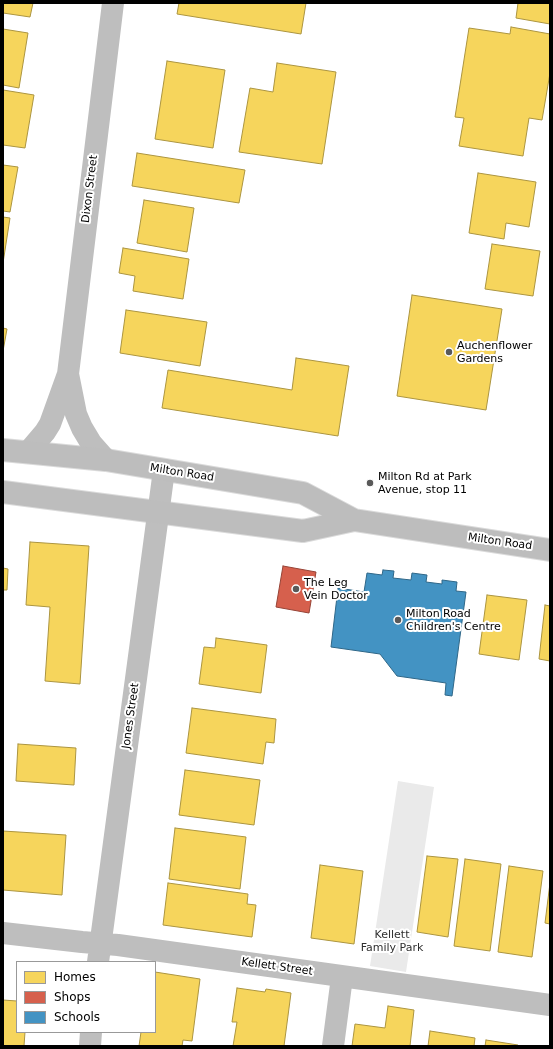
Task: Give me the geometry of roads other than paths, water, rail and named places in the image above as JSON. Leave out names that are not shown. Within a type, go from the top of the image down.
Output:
[{"type":"main road","name":"Milton Road","points":[[3,450],[106,460],[302,493],[354,520],[550,550]]},
{"type":"main road","name":"Milton Road","points":[[3,492],[303,531],[354,520]]},
{"type":"street","name":"Dixon Street","points":[[28,452],[50,424],[68,374],[113,3]]},
{"type":"street","name":"Dixon Street","points":[[68,374],[76,414],[82,428],[91,444],[106,460]]},
{"type":"street","name":"Jones Street","points":[[99,952],[164,470]]},
{"type":"street","name":"Kellett Street","points":[[3,933],[82,942],[99,952],[342,976],[550,1005]]},
{"type":"street","points":[[333,1046],[342,976]]},
{"type":"street","points":[[90,1046],[91,1033]]},
{"type":"place","name":"Auchenflower Gardens","points":[[449,352]]},
{"type":"place","name":"Milton Rd at Park Avenue, stop 11","points":[[370,483]]},
{"type":"place","name":"The Leg Vein Doctor","points":[[296,589]]},
{"type":"place","name":"Milton Road Children's Centre","points":[[398,620]]},
{"type":"park label","name":"Kellett Family Park","points":[[392,941]]}]
